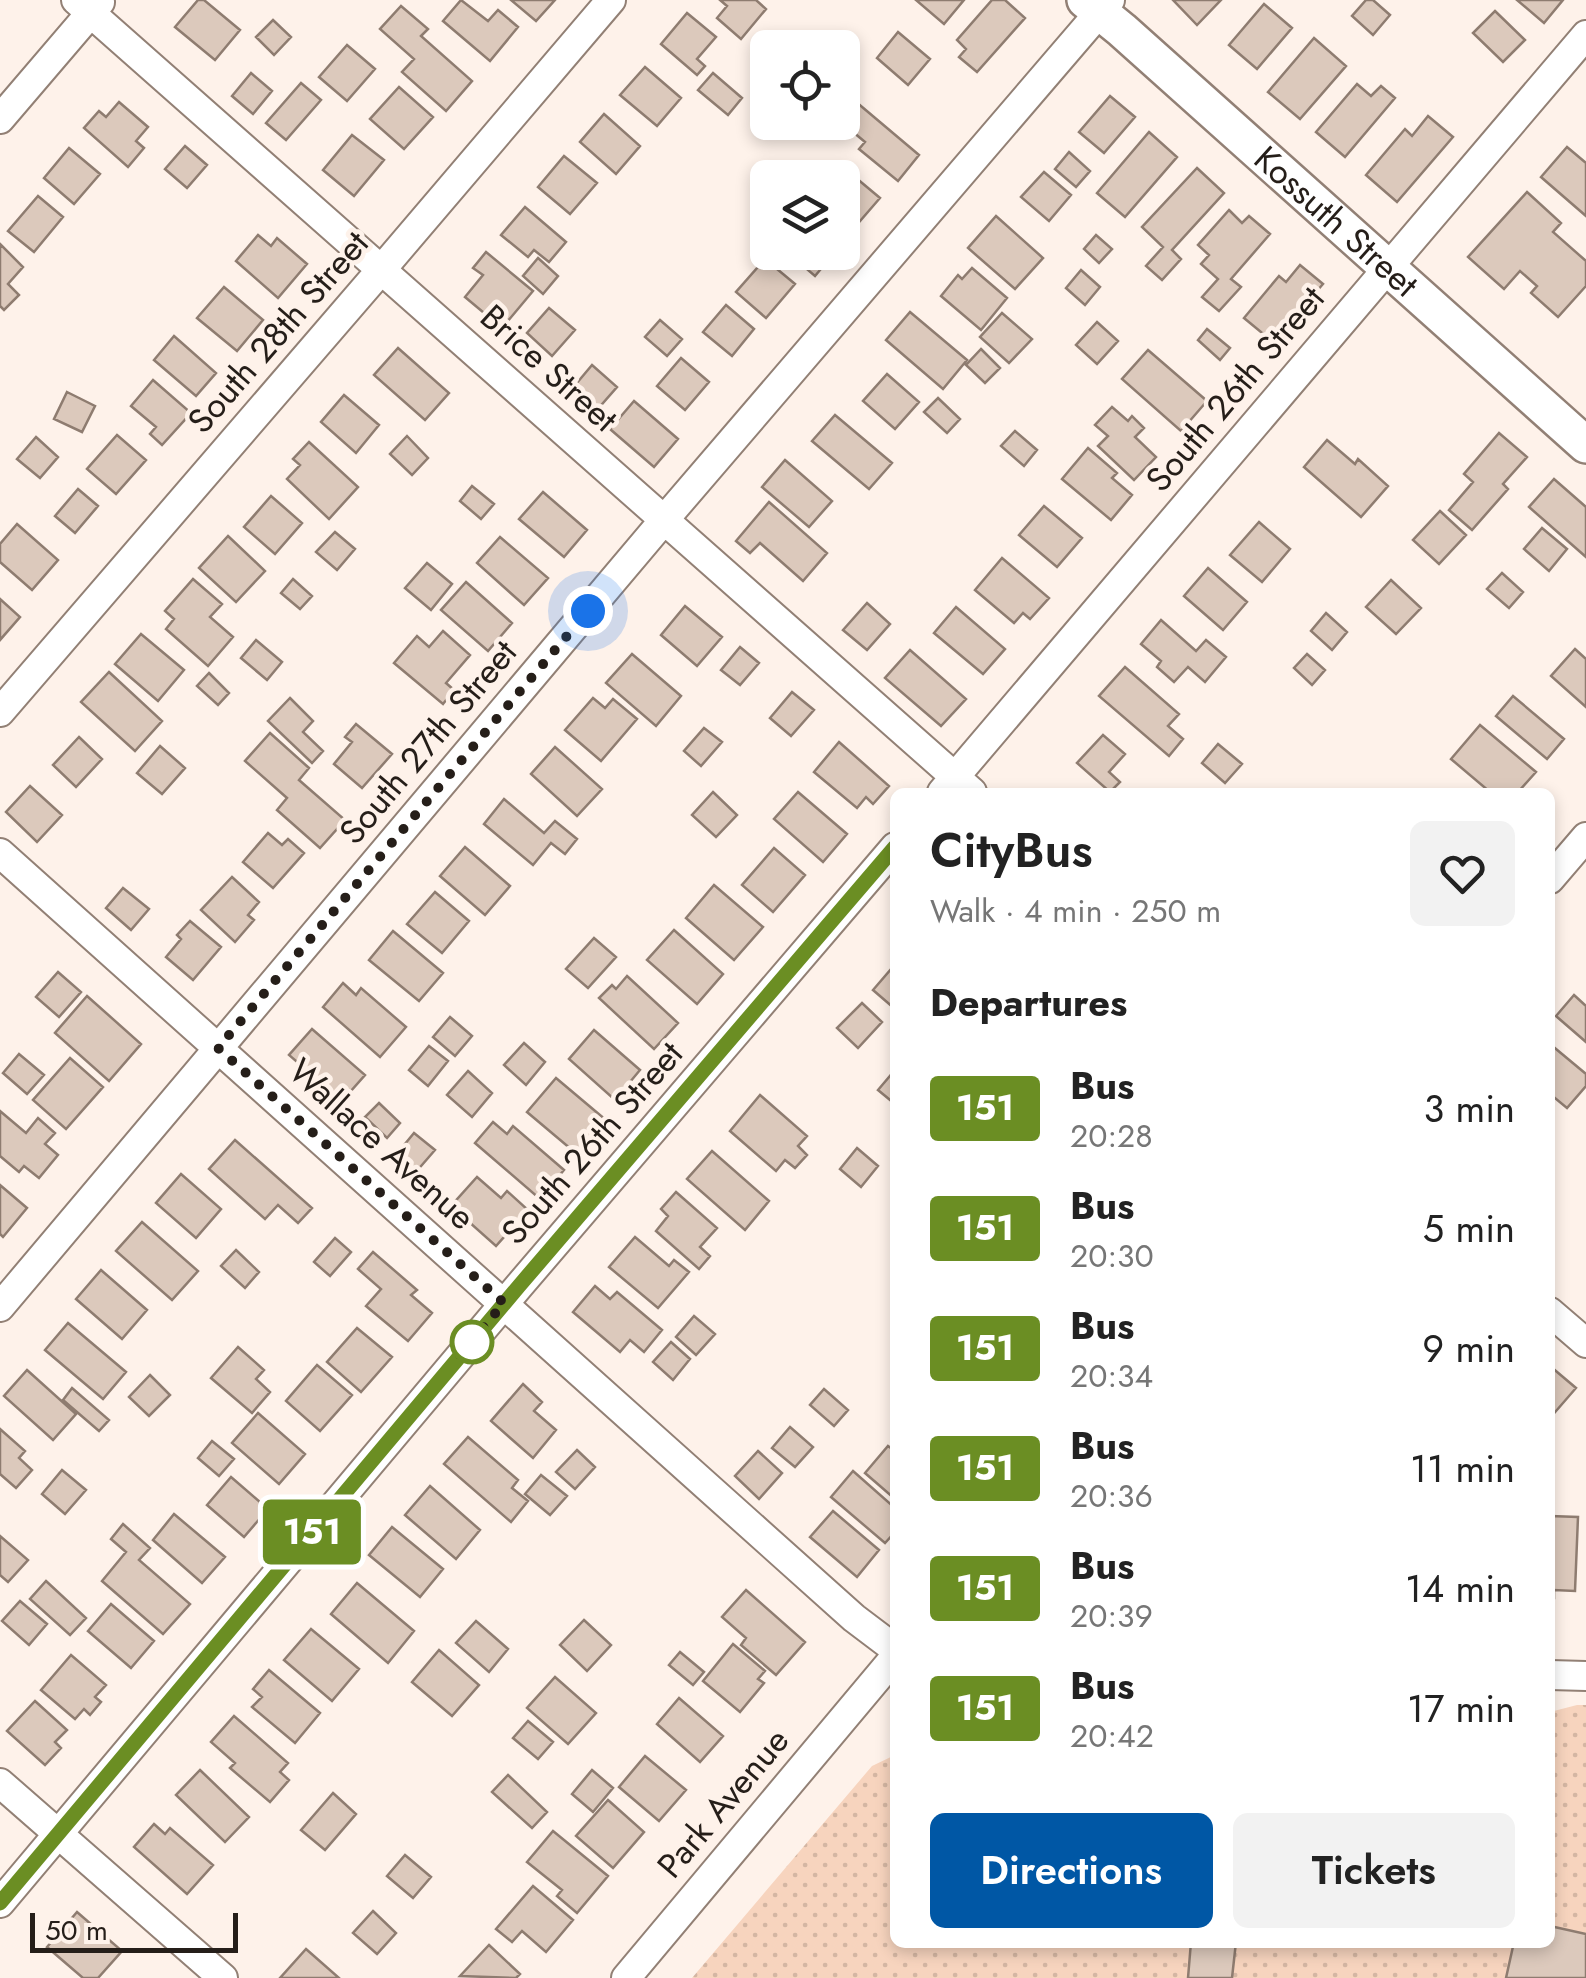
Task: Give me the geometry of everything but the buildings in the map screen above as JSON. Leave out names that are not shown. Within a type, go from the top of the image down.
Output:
[{"type":"street","name":"South 28th Street","points":[[0,712],[610,0]]},
{"type":"street","name":"Brice Street","points":[[89,4],[956,788]]},
{"type":"street","points":[[0,118],[89,4]]},
{"type":"street","name":"Kossuth Street","points":[[1099,4],[1386,268],[1586,445]]},
{"type":"street","name":"South 27th Street","points":[[0,1307],[1099,4]]},
{"type":"street","name":"South 26th Street","points":[[956,788],[1386,268],[1586,35]]},
{"type":"street","points":[[1555,874],[1586,837]]},
{"type":"street","name":"Wallace Avenue","points":[[0,853],[854,1618],[889,1661]]},
{"type":"street","name":"South 26th Street","points":[[0,1903],[504,1303],[890,853]]},
{"type":"street","points":[[1555,1316],[1586,1342]]},
{"type":"street","name":"Park Avenue","points":[[626,1978],[889,1661]]},
{"type":"street","points":[[1555,1676],[1586,1676]]},
{"type":"street","points":[[0,1782],[224,1978]]},
{"type":"shaded area","points":[[1586,1705],[1586,1978],[692,1978],[872,1766],[890,1757],[890,1948],[1555,1948],[1555,1711]]},
{"type":"bus line","name":"151","points":[[0,1903],[890,853]]},
{"type":"route","points":[[472,1342],[460,1355],[504,1303],[218,1048],[588,611]]}]
